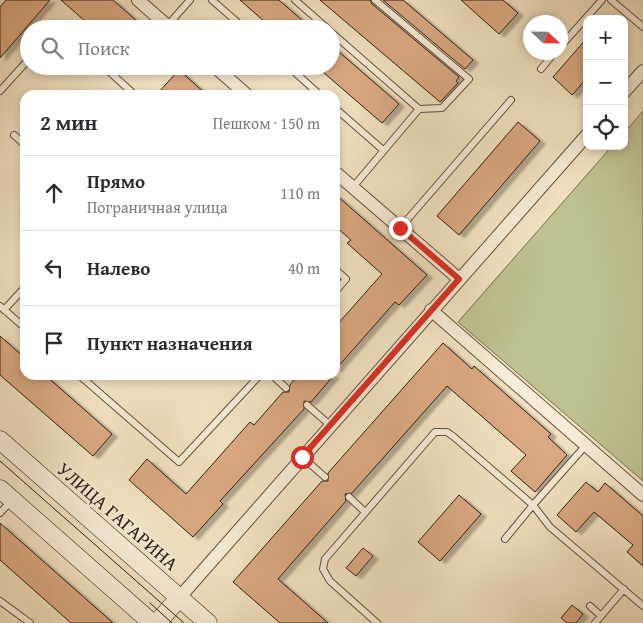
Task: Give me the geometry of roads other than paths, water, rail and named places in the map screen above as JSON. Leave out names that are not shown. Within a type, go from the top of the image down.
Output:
[{"type":"main road","name":"УЛИЦА ГАГАРИНА","points":[[0,440],[208,623]]},
{"type":"main road","points":[[6,494],[152,623]]},
{"type":"main road","points":[[157,623],[179,598]]},
{"type":"street","points":[[138,0],[161,20]]},
{"type":"street","points":[[224,75],[241,90]]},
{"type":"street","points":[[628,88],[642,75]]},
{"type":"street","points":[[179,598],[583,140]]},
{"type":"street","points":[[340,176],[459,279]]},
{"type":"street","points":[[431,310],[643,495]]},
{"type":"lane","points":[[174,20],[190,0]]},
{"type":"lane","points":[[212,0],[235,20]]},
{"type":"lane","points":[[295,0],[318,20]]},
{"type":"lane","points":[[340,40],[419,108],[442,108],[469,79],[375,0]]},
{"type":"lane","points":[[568,38],[602,0]]},
{"type":"lane","points":[[611,0],[643,27]]},
{"type":"lane","points":[[541,69],[548,60]]},
{"type":"lane","points":[[0,91],[20,69]]},
{"type":"lane","points":[[112,75],[129,90]]},
{"type":"lane","points":[[298,75],[314,90]]},
{"type":"lane","points":[[400,228],[511,100]]},
{"type":"lane","points":[[353,187],[419,108]]},
{"type":"lane","points":[[340,112],[383,150]]},
{"type":"lane","points":[[14,135],[20,140]]},
{"type":"lane","points":[[340,274],[346,279],[340,286]]},
{"type":"lane","points":[[20,292],[2,308],[20,324]]},
{"type":"lane","points":[[85,380],[179,462],[255,380]]},
{"type":"lane","points":[[277,380],[286,388]]},
{"type":"lane","points":[[307,405],[330,425]]},
{"type":"lane","points":[[377,623],[330,581],[323,569],[324,559],[435,432],[446,432],[454,437],[533,505],[550,527],[643,606]]},
{"type":"lane","points":[[505,539],[586,445]]},
{"type":"lane","points":[[302,457],[325,477]]},
{"type":"lane","points":[[0,513],[6,494]]},
{"type":"lane","points":[[349,497],[365,512]]},
{"type":"lane","points":[[596,623],[624,589]]},
{"type":"lane","points":[[0,600],[30,623]]},
{"type":"lane","points":[[590,606],[601,616]]},
{"type":"tram line","points":[[0,461],[184,623]]},
{"type":"tram line","points":[[150,603],[172,623]]}]
